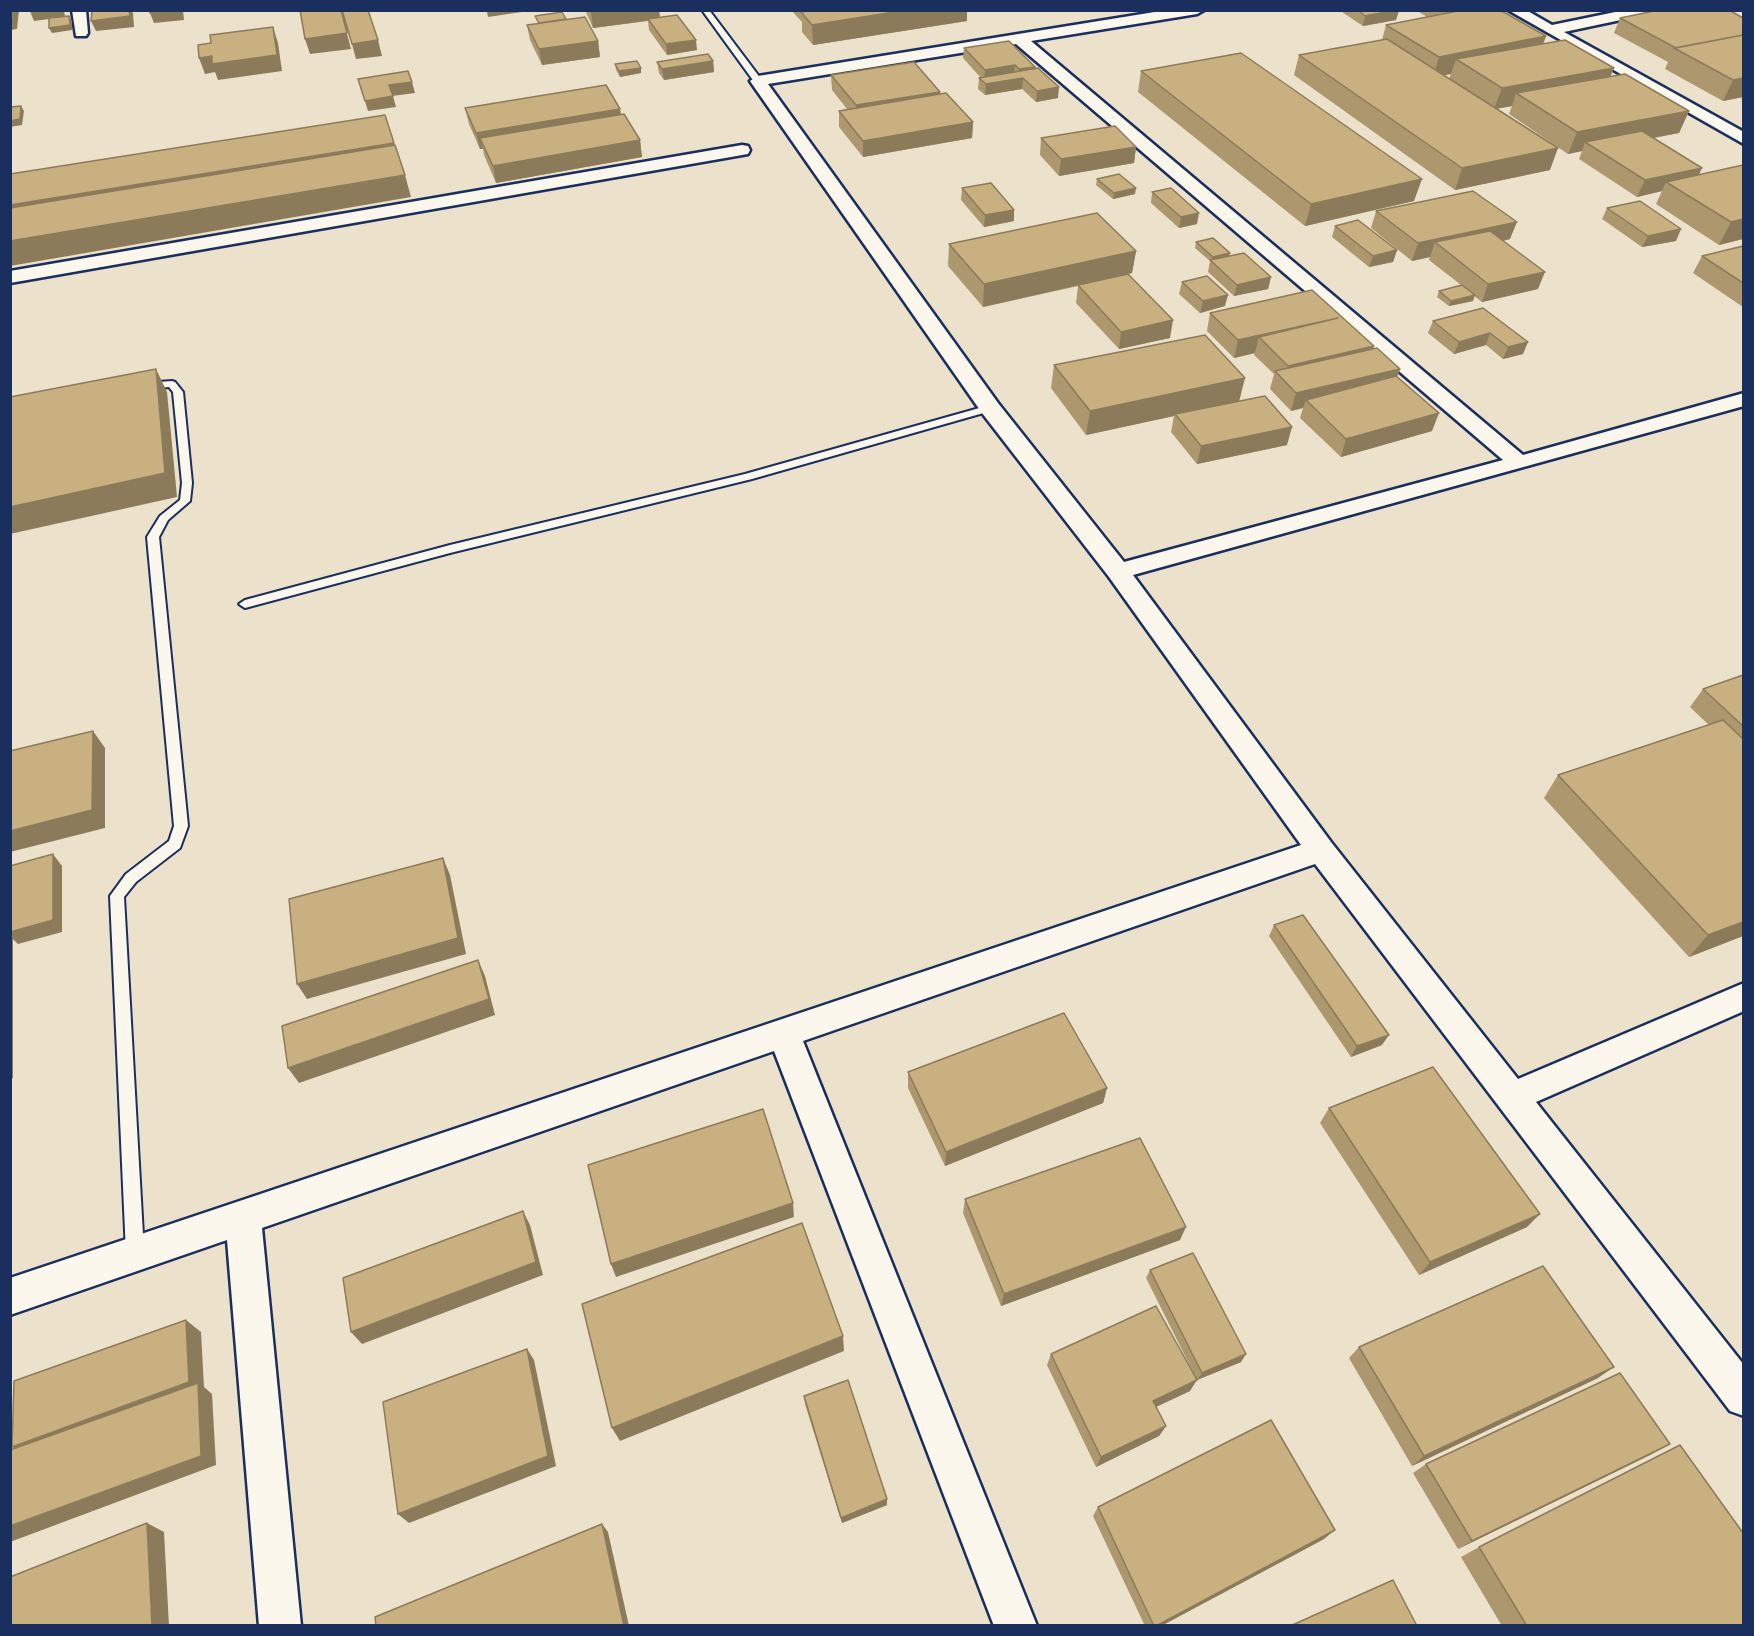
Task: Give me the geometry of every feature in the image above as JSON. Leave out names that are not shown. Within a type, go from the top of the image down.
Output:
[{"type":"street","points":[[80,10],[81,33]]},
{"type":"street","points":[[1197,10],[758,81],[990,408],[1119,571],[1321,850],[1743,1397]]},
{"type":"street","points":[[1515,10],[1743,139]]},
{"type":"street","points":[[1550,30],[1649,10]]},
{"type":"street","points":[[1019,39],[1519,463]]},
{"type":"street","points":[[10,277],[742,150]]},
{"type":"street","points":[[1119,571],[1519,463],[1743,399]]},
{"type":"street","points":[[10,1297],[1321,850]]},
{"type":"street","points":[[1512,1097],[1743,996]]},
{"type":"street","points":[[784,1034],[1016,1626]]},
{"type":"street","points":[[243,1218],[280,1626]]},
{"type":"lane","points":[[705,10],[758,81]]},
{"type":"lane","points":[[135,388],[157,383],[172,384],[178,392],[187,483],[184,501],[164,518],[153,537],[182,826],[175,844],[131,878],[117,896],[135,1255]]},
{"type":"lane","points":[[244,604],[450,549],[748,477],[990,408]]},
{"type":"shaded area","points":[[11,11],[1743,11],[1743,1625],[11,1625]]},
{"type":"building","points":[[10,10],[13,10],[13,19],[10,19]]},
{"type":"building","points":[[92,10],[129,10],[130,16],[91,21]]},
{"type":"building","points":[[150,10],[171,10],[150,13]]},
{"type":"building","points":[[300,10],[341,10],[347,33],[305,39]]},
{"type":"building","points":[[342,10],[368,10],[378,40],[352,44]]},
{"type":"building","points":[[808,10],[907,10],[812,25],[801,12]]},
{"type":"building","points":[[1358,10],[1396,10],[1365,16]]},
{"type":"building","points":[[1463,10],[1500,10],[1546,36],[1439,57],[1386,25]]},
{"type":"building","points":[[1659,10],[1729,10],[1743,18],[1743,35],[1676,48],[1620,18]]},
{"type":"building","points":[[562,12],[566,19],[539,23],[535,16]]},
{"type":"building","points":[[677,15],[696,40],[666,44],[648,19]]},
{"type":"building","points":[[69,16],[70,25],[49,28],[49,18]]},
{"type":"building","points":[[585,17],[598,41],[539,49],[527,25]]},
{"type":"building","points":[[273,27],[277,55],[212,64],[212,56],[199,58],[198,45],[211,43],[210,35]]},
{"type":"building","points":[[1743,35],[1743,78],[1733,80],[1674,48]]},
{"type":"building","points":[[1387,39],[1558,148],[1462,168],[1299,55]]},
{"type":"building","points":[[1565,40],[1614,68],[1502,88],[1456,59]]},
{"type":"building","points":[[1009,41],[1035,67],[1019,69],[1015,65],[985,70],[964,48]]},
{"type":"building","points":[[1241,53],[1422,179],[1311,204],[1141,71]]},
{"type":"building","points":[[708,54],[713,61],[662,69],[657,62]]},
{"type":"building","points":[[637,61],[641,68],[619,71],[615,64]]},
{"type":"building","points":[[914,62],[940,92],[856,105],[831,75]]},
{"type":"building","points":[[1038,68],[1059,87],[1037,91],[1023,78],[986,84],[979,78]]},
{"type":"building","points":[[408,71],[412,82],[389,85],[393,96],[365,101],[358,79]]},
{"type":"building","points":[[1625,74],[1689,111],[1577,132],[1516,93]]},
{"type":"building","points":[[606,85],[620,109],[476,133],[465,108]]},
{"type":"building","points":[[946,93],[973,122],[863,141],[839,111]]},
{"type":"building","points":[[21,106],[20,119],[10,121],[10,107]]},
{"type":"building","points":[[624,114],[640,140],[493,166],[480,138]]},
{"type":"building","points":[[385,115],[394,143],[10,205],[10,174]]},
{"type":"building","points":[[1115,126],[1136,147],[1061,159],[1041,138]]},
{"type":"building","points":[[1642,131],[1702,168],[1645,180],[1585,142]]},
{"type":"building","points":[[395,145],[405,175],[10,241],[10,208]]},
{"type":"building","points":[[1743,165],[1743,219],[1731,222],[1666,182]]},
{"type":"building","points":[[1119,174],[1136,188],[1114,193],[1097,179]]},
{"type":"building","points":[[991,183],[1014,210],[985,215],[962,188]]},
{"type":"building","points":[[1171,188],[1199,213],[1181,217],[1152,192]]},
{"type":"building","points":[[1473,191],[1517,222],[1418,243],[1376,211]]},
{"type":"building","points":[[1640,201],[1681,229],[1648,236],[1607,208]]},
{"type":"building","points":[[1097,213],[1136,251],[984,284],[949,244]]},
{"type":"building","points":[[1358,220],[1397,250],[1373,256],[1335,226]]},
{"type":"building","points":[[1490,231],[1545,272],[1488,284],[1435,242]]},
{"type":"building","points":[[1213,238],[1230,253],[1213,257],[1196,242]]},
{"type":"building","points":[[1743,246],[1743,283],[1702,256]]},
{"type":"building","points":[[1244,253],[1271,277],[1237,285],[1210,260]]},
{"type":"building","points":[[1128,274],[1173,320],[1121,332],[1078,285]]},
{"type":"building","points":[[1207,276],[1228,295],[1203,301],[1182,282]]},
{"type":"building","points":[[1462,285],[1475,295],[1451,301],[1439,291]]},
{"type":"building","points":[[1312,290],[1374,346],[1288,366],[1259,337],[1338,318],[1238,340],[1210,313]]},
{"type":"building","points":[[1483,308],[1528,342],[1508,347],[1490,333],[1459,342],[1433,321]]},
{"type":"building","points":[[1205,335],[1245,378],[1090,411],[1054,365]]},
{"type":"building","points":[[1377,348],[1400,369],[1296,393],[1275,371]]},
{"type":"building","points":[[156,369],[165,473],[10,507],[10,397]]},
{"type":"building","points":[[1396,376],[1439,413],[1346,439],[1306,400]]},
{"type":"building","points":[[1265,396],[1292,427],[1201,446],[1175,414]]},
{"type":"building","points":[[1743,675],[1743,726],[1703,689]]},
{"type":"building","points":[[1723,720],[1743,739],[1743,922],[1708,935],[1558,775]]},
{"type":"building","points":[[93,731],[92,810],[10,831],[10,751]]},
{"type":"building","points":[[53,854],[53,920],[10,932],[10,866]]},
{"type":"building","points":[[443,858],[458,938],[297,984],[289,899]]},
{"type":"building","points":[[1303,915],[1389,1035],[1357,1046],[1274,925]]},
{"type":"building","points":[[478,960],[489,999],[288,1068],[282,1026]]},
{"type":"building","points":[[1064,1013],[1107,1088],[946,1152],[908,1072]]},
{"type":"building","points":[[1433,1067],[1540,1214],[1430,1262],[1329,1108]]},
{"type":"building","points":[[763,1109],[793,1203],[611,1264],[588,1165]]},
{"type":"building","points":[[1140,1138],[1186,1227],[1004,1294],[965,1199]]},
{"type":"building","points":[[523,1211],[536,1262],[351,1332],[343,1278]]},
{"type":"building","points":[[802,1223],[843,1336],[612,1428],[582,1304]]},
{"type":"building","points":[[1193,1253],[1246,1354],[1202,1373],[1150,1270]]},
{"type":"building","points":[[1543,1266],[1614,1367],[1424,1456],[1359,1347]]},
{"type":"building","points":[[1156,1306],[1197,1380],[1153,1401],[1166,1426],[1101,1457],[1051,1354]]},
{"type":"building","points":[[186,1320],[189,1382],[12,1447],[14,1381]]},
{"type":"building","points":[[527,1349],[548,1456],[398,1514],[383,1402]]},
{"type":"building","points":[[1620,1373],[1670,1444],[1472,1541],[1426,1464]]},
{"type":"building","points":[[848,1380],[887,1499],[841,1518],[804,1396]]},
{"type":"building","points":[[198,1383],[201,1456],[10,1526],[10,1450]]},
{"type":"building","points":[[1271,1420],[1335,1530],[1154,1626],[1098,1507]]},
{"type":"building","points":[[1680,1445],[1743,1533],[1743,1626],[1527,1626],[1479,1547]]},
{"type":"building","points":[[147,1523],[152,1626],[10,1626],[10,1577]]},
{"type":"building","points":[[602,1524],[624,1626],[376,1626],[375,1617]]},
{"type":"building","points":[[1393,1580],[1417,1626],[1290,1626]]}]
